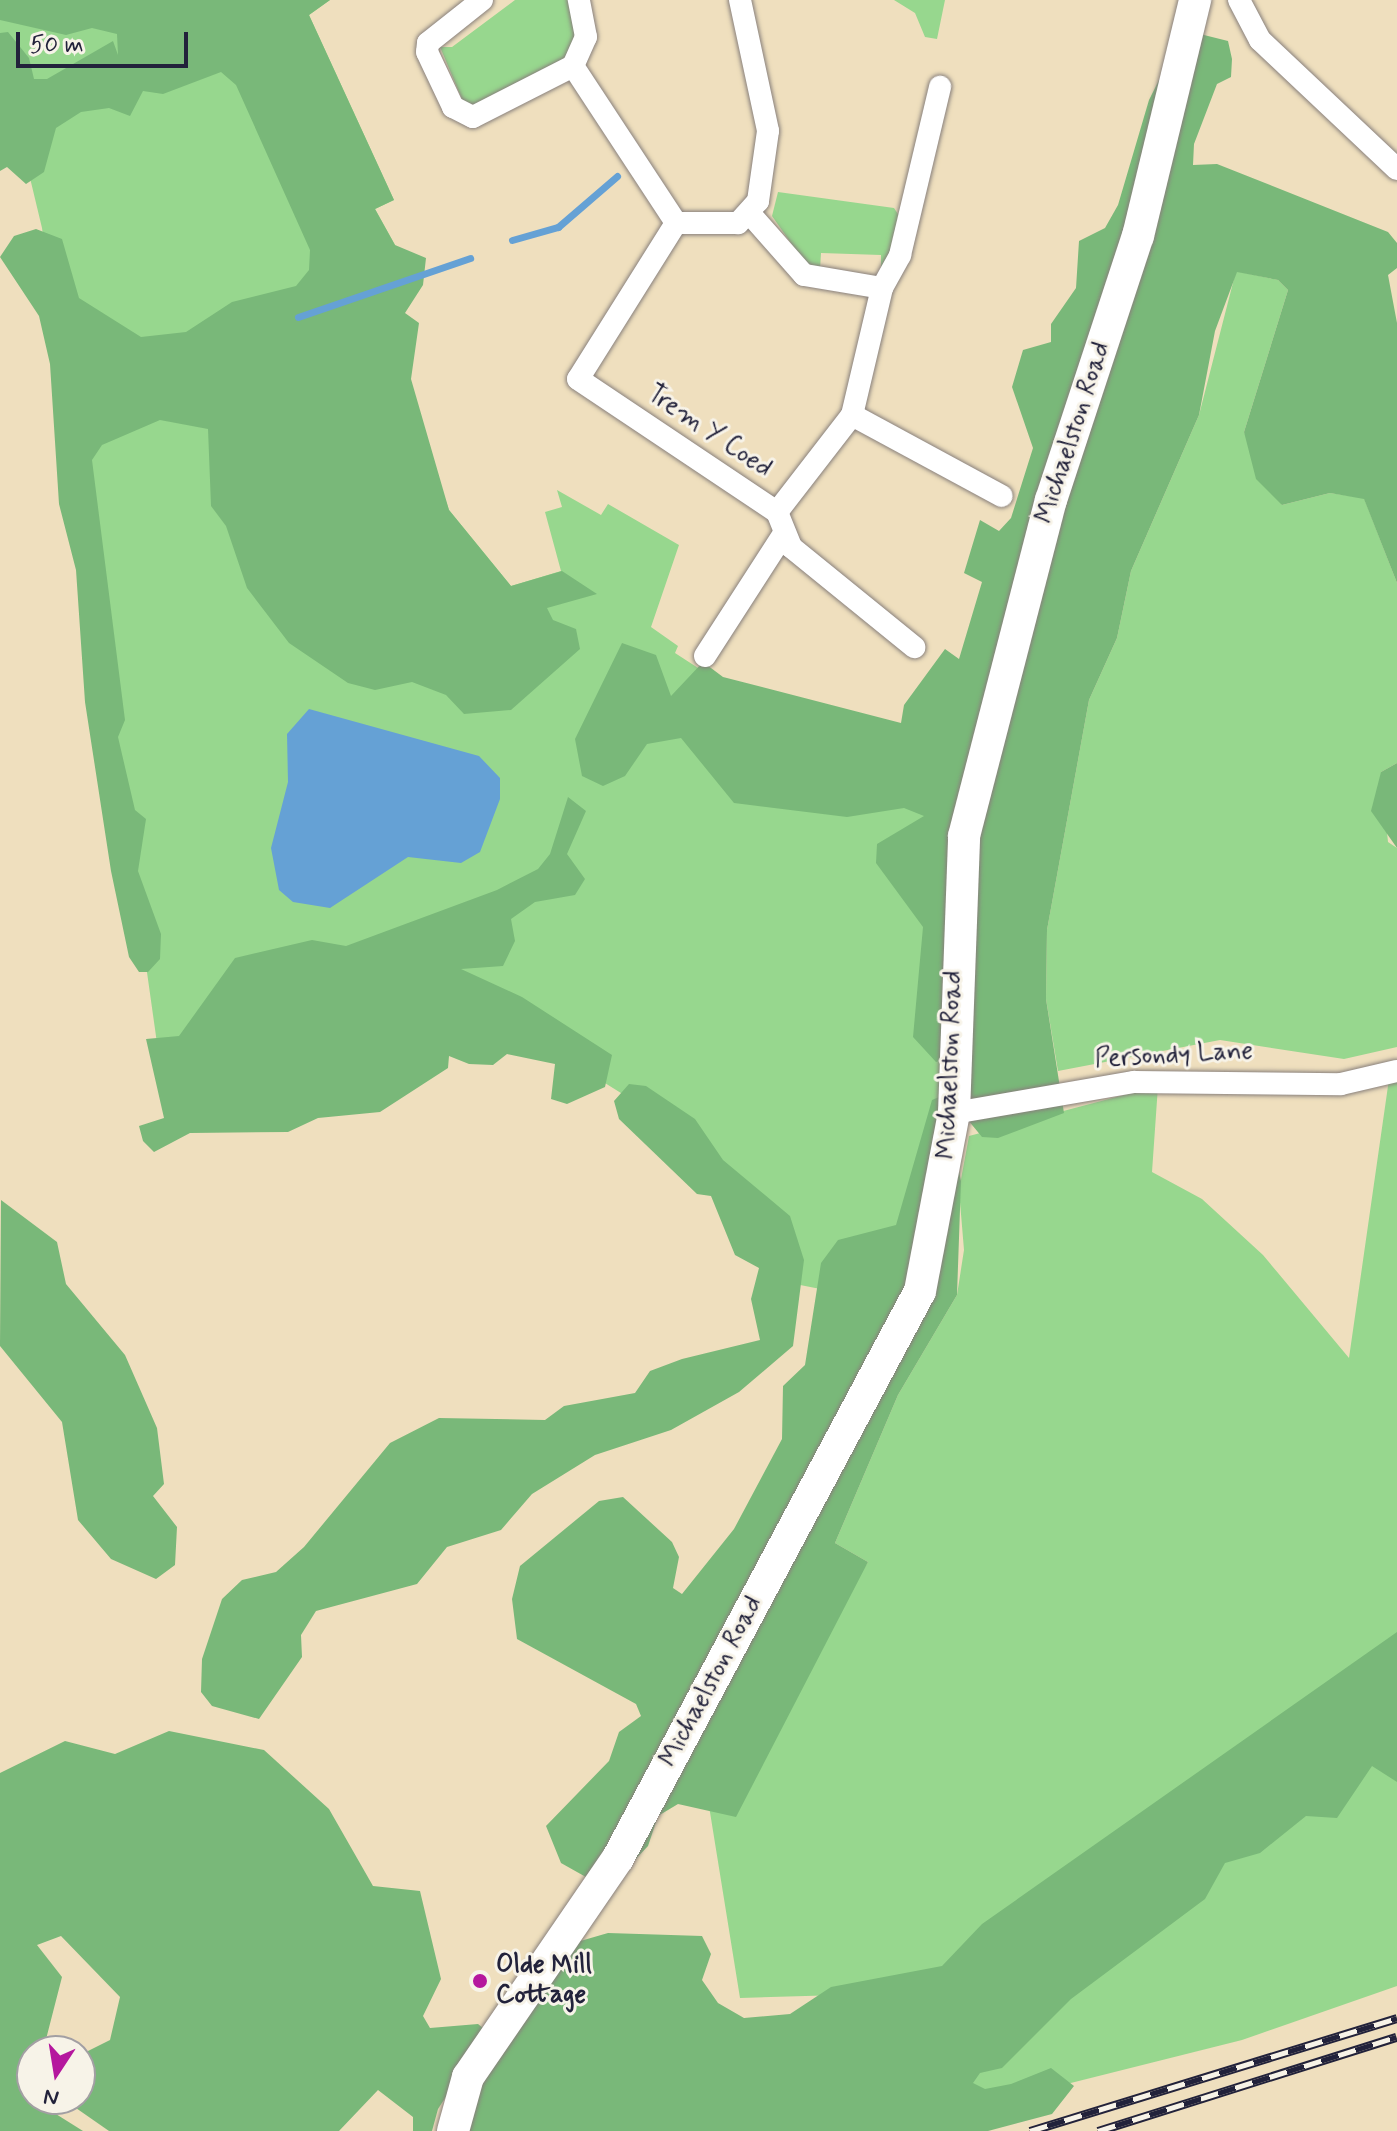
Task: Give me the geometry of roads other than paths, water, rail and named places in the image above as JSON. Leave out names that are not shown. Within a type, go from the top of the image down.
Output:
[{"type":"street","points":[[482,0],[428,43],[430,61],[461,114],[484,114],[573,66],[586,37],[579,0]]},
{"type":"street","points":[[573,66],[676,223],[721,225],[750,214],[764,178],[768,131],[740,0]]},
{"type":"street","name":"Michaelston Road","points":[[453,2131],[475,2066],[618,1858],[898,1339],[929,1264],[954,1113],[964,836],[1051,500],[1138,236],[1195,0]]},
{"type":"street","points":[[1239,0],[1260,40],[1397,169]]},
{"type":"street","name":"Trem Y Coed","points":[[676,223],[578,379],[777,512],[852,415],[882,288],[898,263],[940,87]]},
{"type":"street","points":[[750,214],[804,275],[882,288]]},
{"type":"street","points":[[852,415],[1002,496]]},
{"type":"street","points":[[777,512],[783,535],[914,647]]},
{"type":"street","points":[[705,656],[783,535]]},
{"type":"street","name":"Persondy Lane","points":[[954,1113],[1134,1082],[1341,1084],[1397,1071]]},
{"type":"water","points":[[309,709],[479,756],[500,778],[500,799],[480,852],[461,863],[408,857],[330,908],[293,902],[279,890],[271,848],[288,782],[287,734]]},
{"type":"waterway","points":[[512,240],[558,227],[617,176]]},
{"type":"waterway","points":[[298,317],[470,258]]},
{"type":"railway","points":[[1030,2131],[1397,2018]]},
{"type":"railway","points":[[1098,2131],[1397,2037]]},
{"type":"place","name":"Olde Mill Cottage","points":[[480,1981]]}]
